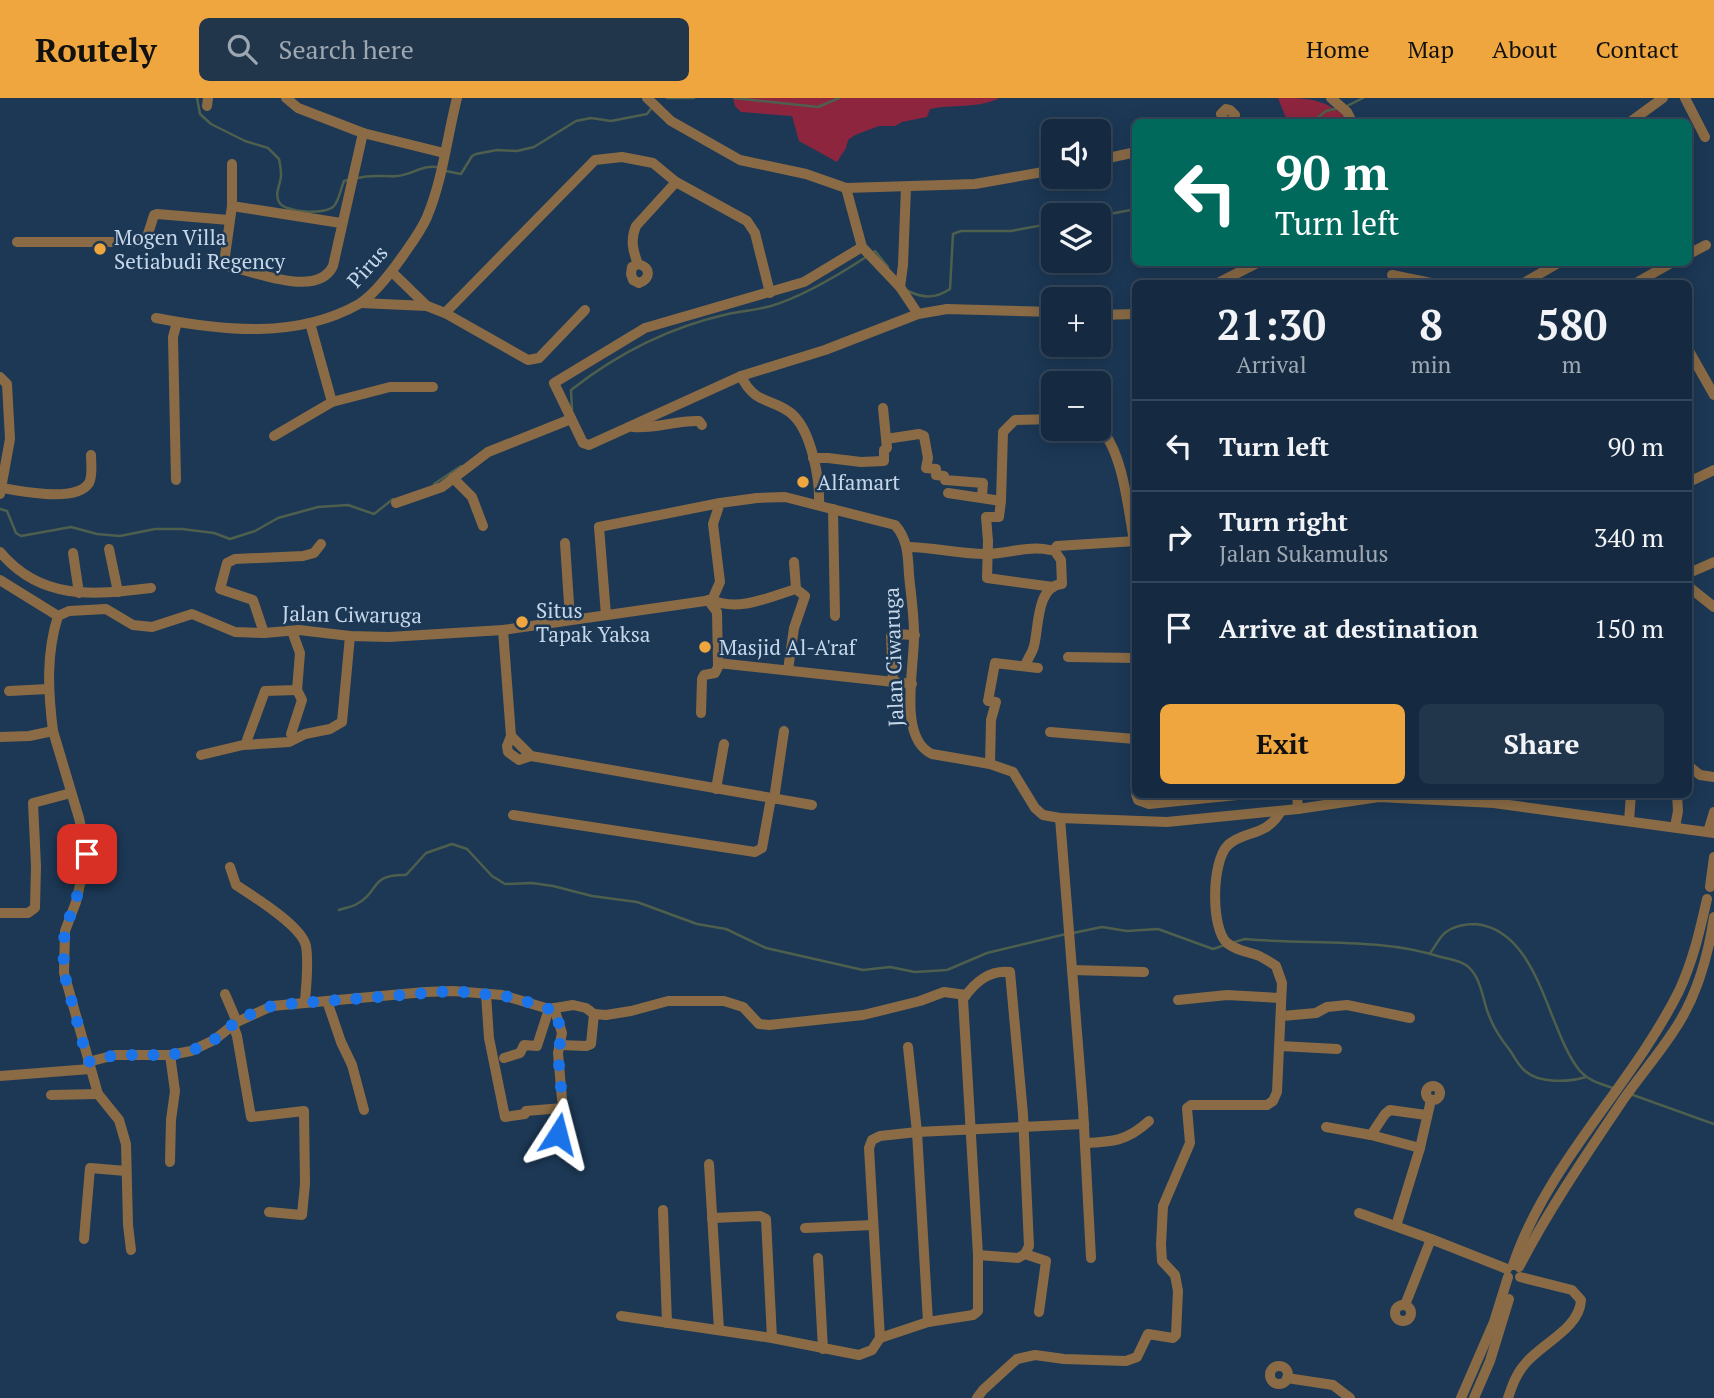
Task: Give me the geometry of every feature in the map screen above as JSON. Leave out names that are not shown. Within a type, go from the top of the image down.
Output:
[{"type":"street","points":[[286,98],[298,108],[363,133],[444,153]]},
{"type":"street","name":"Pirus","points":[[156,318],[234,330],[276,329],[310,323],[361,303],[392,272],[427,218],[439,179],[457,98]]},
{"type":"street","points":[[648,98],[656,108],[695,135],[740,160],[806,174],[846,188],[975,184],[1041,172]]},
{"type":"street","points":[[1331,98],[1348,112],[1351,119]]},
{"type":"street","points":[[1634,119],[1663,98]]},
{"type":"street","points":[[1685,98],[1704,137]]},
{"type":"street","points":[[232,164],[232,206],[224,262],[227,266],[295,282],[320,281],[328,275],[333,266],[363,133]]},
{"type":"street","points":[[1111,157],[1132,153]]},
{"type":"street","points":[[445,313],[595,159],[622,157],[657,165],[676,182],[747,221],[751,226],[770,293]]},
{"type":"street","points":[[638,264],[632,241],[636,226],[676,182]]},
{"type":"street","points":[[900,287],[906,187]]},
{"type":"street","points":[[846,188],[862,247],[900,287],[918,314]]},
{"type":"street","points":[[232,206],[341,223]]},
{"type":"street","points":[[17,242],[143,242],[151,220],[157,214],[229,220]]},
{"type":"street","points":[[1692,252],[1706,245]]},
{"type":"street","points":[[862,247],[804,282],[645,328],[554,383],[580,438],[586,445],[741,376],[825,350],[918,314],[947,309],[1041,312]]},
{"type":"street","points":[[1224,280],[1251,266]]},
{"type":"street","points":[[1530,280],[1549,266]]},
{"type":"street","points":[[1641,280],[1666,266]]},
{"type":"street","points":[[392,272],[427,306]]},
{"type":"street","points":[[1392,275],[1416,280]]},
{"type":"street","points":[[361,303],[427,306],[445,313],[528,360],[539,358],[585,310]]},
{"type":"street","points":[[1111,315],[1132,314]]},
{"type":"street","points":[[176,480],[173,337],[177,322]]},
{"type":"street","points":[[310,323],[332,402]]},
{"type":"street","points":[[1692,356],[1714,395]]},
{"type":"street","points":[[741,376],[758,398],[794,416],[800,425],[813,458],[820,490],[820,505]]},
{"type":"street","points":[[0,377],[7,384],[10,417],[10,439],[1,491],[63,495],[77,491],[87,486],[91,480],[91,455]]},
{"type":"street","points":[[274,436],[332,402],[390,387],[433,387]]},
{"type":"street","points":[[813,458],[884,461],[884,450],[887,448],[883,408]]},
{"type":"street","points":[[396,503],[430,492],[488,452],[571,419]]},
{"type":"street","points":[[1041,419],[1015,420],[1003,432],[999,517],[986,517],[987,579],[1054,587]]},
{"type":"street","points":[[631,427],[649,428],[685,421],[699,421],[702,425]]},
{"type":"street","points":[[886,439],[919,434],[924,436],[928,458],[926,468],[936,469],[936,475],[944,476],[945,480],[983,483],[982,498]]},
{"type":"street","points":[[1108,441],[1119,470],[1132,528]]},
{"type":"street","points":[[1692,481],[1714,470]]},
{"type":"street","points":[[453,478],[472,497],[483,526]]},
{"type":"street","points":[[948,493],[1001,501]]},
{"type":"street","points":[[606,615],[598,527],[720,503],[785,497],[820,505],[895,525],[901,531],[907,547],[988,554],[1023,552],[1032,548],[1051,550]]},
{"type":"street","points":[[701,713],[702,679],[705,675],[715,673],[718,663],[717,612],[710,600],[715,596],[720,582],[713,524],[720,503]]},
{"type":"street","points":[[833,509],[835,616]]},
{"type":"street","points":[[1025,666],[1034,646],[1043,601],[1048,591],[1062,584],[1061,560],[1055,550],[1059,545],[1132,541]]},
{"type":"street","points":[[565,543],[570,618]]},
{"type":"street","points":[[264,634],[253,600],[220,589],[227,564],[235,559],[303,556],[314,553],[321,544]]},
{"type":"street","name":"Jalan Ciwaruga","points":[[907,547],[915,635],[911,709],[914,735],[924,751],[990,764],[1013,772],[1035,808],[1043,815],[1060,818],[1167,822],[1281,811],[1372,798]]},
{"type":"street","points":[[109,549],[118,592]]},
{"type":"street","points":[[0,552],[10,564],[39,584],[79,593],[150,588]]},
{"type":"street","points":[[73,553],[79,593]]},
{"type":"street","points":[[788,670],[794,628],[805,596],[796,589],[794,562]]},
{"type":"street","points":[[1692,572],[1714,562]]},
{"type":"street","points":[[0,580],[58,616],[51,639],[48,689],[53,731],[87,854],[76,902],[65,931],[64,973],[98,1094],[119,1120],[123,1130],[131,1250]]},
{"type":"street","name":"Jalan Ciwaruga","points":[[58,616],[69,611],[106,609],[133,625],[152,626],[192,614],[235,632],[264,634],[292,631],[389,637],[503,630],[570,618],[710,600],[740,606],[796,589]]},
{"type":"street","points":[[1692,589],[1714,607]]},
{"type":"street","points":[[503,630],[511,736],[531,756],[812,805]]},
{"type":"street","points":[[291,734],[302,700],[297,690],[300,653],[292,631]]},
{"type":"street","points":[[893,681],[891,636],[915,635]]},
{"type":"street","points":[[201,755],[243,745],[289,742],[305,734],[330,729],[342,722],[350,636]]},
{"type":"street","points":[[1068,657],[1132,658]]},
{"type":"street","points":[[718,663],[912,684]]},
{"type":"street","points":[[990,764],[992,720],[996,702],[988,701],[995,663],[1038,668]]},
{"type":"street","points":[[9,691],[48,689]]},
{"type":"street","points":[[247,740],[265,691],[297,690]]},
{"type":"street","points":[[0,737],[29,736],[53,731]]},
{"type":"street","points":[[513,815],[755,852],[762,848],[784,731]]},
{"type":"street","points":[[1051,732],[1132,739]]},
{"type":"street","points":[[716,789],[724,744]]},
{"type":"street","points":[[1692,768],[1700,775],[1714,777]]},
{"type":"street","points":[[0,913],[28,913],[35,908],[33,803],[71,793]]},
{"type":"street","points":[[1137,798],[1149,804],[1210,798]]},
{"type":"street","points":[[1250,798],[1250,813]]},
{"type":"street","points":[[1297,798],[1298,809]]},
{"type":"street","name":"Jalan Ciwaruga","points":[[1432,798],[1494,803],[1711,833]]},
{"type":"street","points":[[1629,821],[1631,798]]},
{"type":"street","points":[[1675,827],[1678,798]]},
{"type":"street","points":[[977,1398],[1017,1359],[1035,1355],[1126,1361],[1137,1357],[1148,1334],[1175,1337],[1178,1291],[1175,1275],[1162,1261],[1163,1206],[1190,1143],[1187,1108],[1191,1105],[1266,1105],[1273,1101],[1277,1092],[1282,982],[1276,966],[1258,955],[1236,950],[1224,941],[1214,886],[1217,864],[1228,845],[1273,824],[1281,811]]},
{"type":"street","points":[[1711,833],[1714,812]]},
{"type":"street","points":[[1060,818],[1091,1258]]},
{"type":"street","points":[[1474,1398],[1531,1217],[1557,1173],[1640,1055],[1679,990],[1692,959],[1711,894],[1714,857]]},
{"type":"street","points":[[230,867],[236,885],[268,905],[302,937],[306,946],[305,1002]]},
{"type":"street","points":[[1514,1272],[1583,1158],[1674,1031],[1704,965],[1714,917]]},
{"type":"street","points":[[1072,970],[1144,972]]},
{"type":"street","points":[[880,1338],[928,1322],[976,1314],[978,1255],[963,999],[972,986],[985,976],[1010,972],[1024,1128],[1029,1246],[1025,1254],[1018,1258],[978,1255]]},
{"type":"street","points":[[0,1076],[89,1066],[115,1055],[170,1055],[191,1051],[207,1044],[235,1023],[260,1010],[305,1002],[453,991],[513,997],[552,1008],[573,1005],[586,1008],[594,1014],[606,1015],[668,1001],[724,1001],[743,1007],[759,1024],[768,1025],[863,1015],[920,1001],[944,992],[966,995]]},
{"type":"street","points":[[225,994],[235,1023],[251,1117],[304,1111],[302,1216],[269,1212]]},
{"type":"street","points":[[486,994],[489,1038],[505,1117],[525,1114],[526,1111],[563,1108]]},
{"type":"street","points":[[1178,1000],[1227,995],[1280,999]]},
{"type":"street","points":[[327,1001],[352,1065],[364,1110]]},
{"type":"street","points":[[1282,1016],[1316,1013],[1327,1007],[1348,1005],[1410,1018]]},
{"type":"street","points":[[552,1008],[562,1033],[558,1053],[563,1108],[558,1134]]},
{"type":"street","points":[[504,1058],[520,1053],[524,1045],[537,1046],[552,1008]]},
{"type":"street","points":[[560,1045],[591,1044],[594,1014]]},
{"type":"street","points":[[1280,1046],[1337,1049]]},
{"type":"street","points":[[908,1047],[917,1132],[928,1322]]},
{"type":"street","points":[[170,1055],[175,1091],[170,1162]]},
{"type":"street","points":[[51,1095],[98,1094]]},
{"type":"street","points":[[1396,1226],[1420,1148],[1431,1100]]},
{"type":"street","points":[[1371,1135],[1386,1112],[1426,1115]]},
{"type":"street","points":[[1085,1143],[1112,1142],[1133,1135],[1149,1121]]},
{"type":"street","points":[[621,1316],[772,1338],[859,1355],[872,1350],[880,1338],[869,1148],[872,1140],[880,1136],[917,1132],[1083,1124]]},
{"type":"street","points":[[1326,1127],[1420,1148]]},
{"type":"street","points":[[709,1164],[719,1330]]},
{"type":"street","points":[[84,1239],[90,1168],[126,1171]]},
{"type":"street","points":[[663,1210],[667,1323]]},
{"type":"street","points":[[1359,1213],[1514,1272],[1572,1290],[1581,1300],[1581,1305],[1567,1327],[1524,1364],[1508,1398]]},
{"type":"street","points":[[712,1217],[760,1216],[766,1219],[772,1338]]},
{"type":"street","points":[[805,1228],[873,1225]]},
{"type":"street","points":[[1405,1305],[1431,1239]]},
{"type":"street","points":[[1025,1254],[1046,1261],[1039,1312]]},
{"type":"street","points":[[818,1258],[823,1349]]},
{"type":"street","points":[[1461,1398],[1485,1357]]},
{"type":"street","points":[[1287,1378],[1333,1385],[1350,1398]]},
{"type":"shaded area","points":[[733,98],[999,98],[982,104],[930,109],[927,117],[895,126],[879,126],[855,135],[848,140],[837,162],[799,141],[792,116],[741,112],[735,106]]},
{"type":"shaded area","points":[[1278,98],[1321,102],[1344,116],[1344,119],[1286,118]]},
{"type":"waterway","points":[[197,98],[200,114],[211,124],[245,141],[268,148],[279,159],[281,175],[277,195],[283,206],[306,211],[330,209],[336,203],[344,181],[348,180]]},
{"type":"waterway","points":[[667,98],[694,98]]},
{"type":"waterway","points":[[734,98],[818,107],[839,98]]},
{"type":"waterway","points":[[1345,107],[1363,98]]},
{"type":"waterway","points":[[446,171],[461,174],[476,154],[534,147],[576,121],[591,118],[611,121],[647,114],[653,106]]},
{"type":"waterway","points":[[1316,119],[1326,111],[1339,108]]},
{"type":"waterway","points":[[358,178],[397,176],[429,167],[440,168]]},
{"type":"waterway","points":[[1111,214],[1132,210]]},
{"type":"waterway","points":[[908,291],[929,296],[939,295],[950,289],[953,234],[961,231],[1011,231],[1041,225]]},
{"type":"waterway","points":[[871,254],[875,251],[888,267]]},
{"type":"waterway","points":[[572,410],[571,390],[607,364],[645,343],[707,319],[766,307],[796,297],[866,257]]},
{"type":"waterway","points":[[434,484],[461,466]]},
{"type":"waterway","points":[[0,509],[7,511],[16,533],[21,536],[71,527],[97,534],[120,536],[155,529],[182,529],[214,533],[230,539],[255,531],[278,518],[318,507],[348,505],[374,514],[393,499]]},
{"type":"waterway","points":[[339,910],[363,900],[386,877],[406,875],[426,853],[452,844],[467,849],[492,876],[505,884],[532,883],[592,896],[637,902],[697,924],[726,929],[766,948],[863,970],[890,967],[915,972],[947,970],[987,953],[1066,934]]},
{"type":"waterway","points":[[1430,953],[1444,934],[1464,925],[1476,924],[1497,931],[1515,944],[1540,985],[1559,1032],[1580,1071],[1591,1080],[1613,1088]]},
{"type":"waterway","points":[[1073,933],[1102,927],[1127,931],[1158,929],[1213,949],[1225,945]]},
{"type":"waterway","points":[[1231,943],[1245,939],[1368,944],[1417,951],[1460,962],[1475,975],[1494,1028],[1525,1071],[1546,1080],[1563,1081],[1586,1077]]},
{"type":"waterway","points":[[1633,1095],[1714,1124]]},
{"type":"place","name":"Mogen Villa Setiabudi Regency","points":[[100,249]]},
{"type":"place","name":"Alfamart","points":[[803,482]]},
{"type":"place","name":"Situs Tapak Yaksa","points":[[522,622]]},
{"type":"place","name":"Masjid Al-A'raf","points":[[705,647]]},
{"type":"route","points":[[87,854],[76,902],[65,931],[64,973],[88,1062],[115,1055],[170,1055],[191,1051],[214,1040],[237,1021],[272,1006],[425,992],[502,995],[549,1009],[554,1008],[562,1033],[558,1053],[564,1100],[558,1134]]}]
